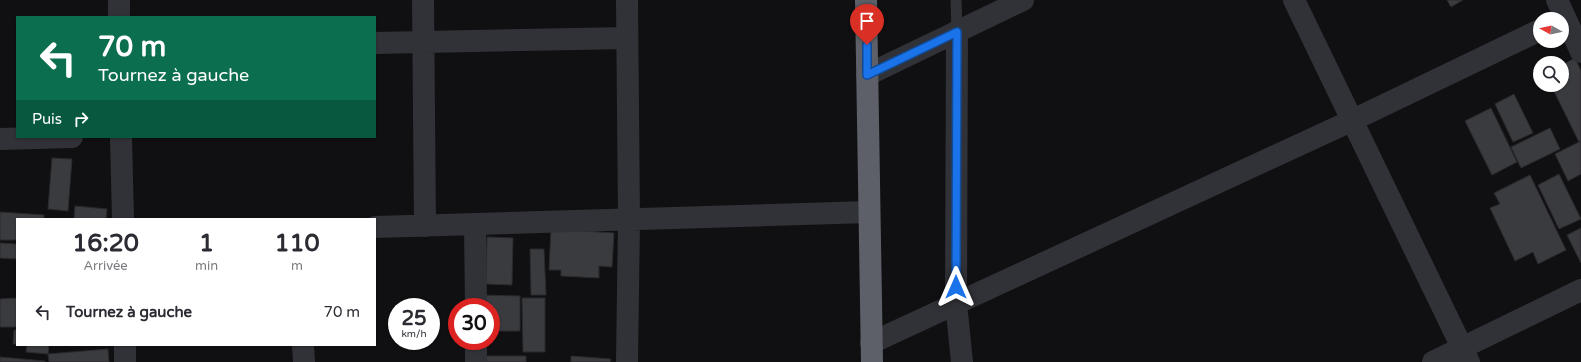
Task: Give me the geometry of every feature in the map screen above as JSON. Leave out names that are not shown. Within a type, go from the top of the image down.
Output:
[{"type":"highway","points":[[866,0],[868,212],[872,352]]},
{"type":"street","points":[[119,0],[119,16]]},
{"type":"street","points":[[424,0],[425,226]]},
{"type":"street","points":[[627,0],[629,219],[627,362]]},
{"type":"street","points":[[867,75],[1023,0]]},
{"type":"street","points":[[1294,0],[1466,355]]},
{"type":"street","points":[[1569,20],[1581,52]]},
{"type":"street","points":[[957,32],[956,303],[962,362]]},
{"type":"street","points":[[872,352],[956,303],[1353,120],[1533,33]]},
{"type":"street","points":[[376,43],[627,38]]},
{"type":"street","points":[[0,139],[36,138]]},
{"type":"street","points":[[121,138],[122,218]]},
{"type":"street","points":[[376,227],[868,212]]},
{"type":"street","points":[[475,224],[476,298]]},
{"type":"street","points":[[1433,362],[1466,355],[1581,290]]},
{"type":"street","points":[[125,346],[125,362]]},
{"type":"street","points":[[303,346],[304,362]]},
{"type":"street","points":[[476,350],[476,362]]},
{"type":"lane","points":[[956,0],[957,32]]},
{"type":"building","points":[[1447,0],[1463,0],[1451,7]]},
{"type":"building","points":[[1575,58],[1581,71],[1581,141],[1579,142],[1554,92],[1569,92],[1569,61]]},
{"type":"building","points":[[1514,94],[1533,133],[1513,142],[1495,104]]},
{"type":"building","points":[[1491,108],[1517,162],[1492,175],[1465,121]]},
{"type":"building","points":[[1550,128],[1560,149],[1521,168],[1511,147]]},
{"type":"building","points":[[1581,141],[1581,174],[1568,181],[1555,154]]},
{"type":"building","points":[[52,158],[72,159],[68,211],[48,209]]},
{"type":"building","points":[[1559,174],[1581,219],[1559,229],[1538,185]]},
{"type":"building","points":[[1530,175],[1566,250],[1538,264],[1533,252],[1515,261],[1490,208],[1500,204],[1494,193]]},
{"type":"building","points":[[75,206],[107,209],[106,218],[74,218]]},
{"type":"building","points":[[0,212],[44,215],[44,218],[16,218],[16,240],[0,240]]},
{"type":"building","points":[[1581,228],[1581,263],[1567,235]]},
{"type":"building","points":[[551,229],[614,233],[612,267],[599,266],[599,278],[561,276],[561,270],[549,270]]},
{"type":"building","points":[[487,237],[513,238],[512,285],[486,284]]},
{"type":"building","points":[[0,243],[16,244],[16,259],[0,258]]},
{"type":"building","points":[[530,249],[544,249],[546,295],[531,295]]},
{"type":"building","points":[[480,295],[520,296],[520,331],[500,331],[500,298],[480,298]]},
{"type":"building","points":[[16,298],[16,327],[0,327],[0,299]]},
{"type":"building","points":[[522,298],[545,298],[545,352],[523,352]]},
{"type":"building","points":[[14,330],[16,330],[16,344],[13,344]]},
{"type":"building","points":[[27,346],[49,346],[48,354],[26,352]]},
{"type":"building","points":[[108,349],[109,362],[49,362],[48,354]]},
{"type":"building","points":[[481,356],[526,356],[526,362],[481,362]]},
{"type":"building","points":[[571,356],[611,359],[610,362],[571,362]]},
{"type":"building","points":[[0,357],[45,361],[45,362],[0,362]]},
{"type":"route","points":[[867,45],[867,75],[957,32],[956,287]]}]
